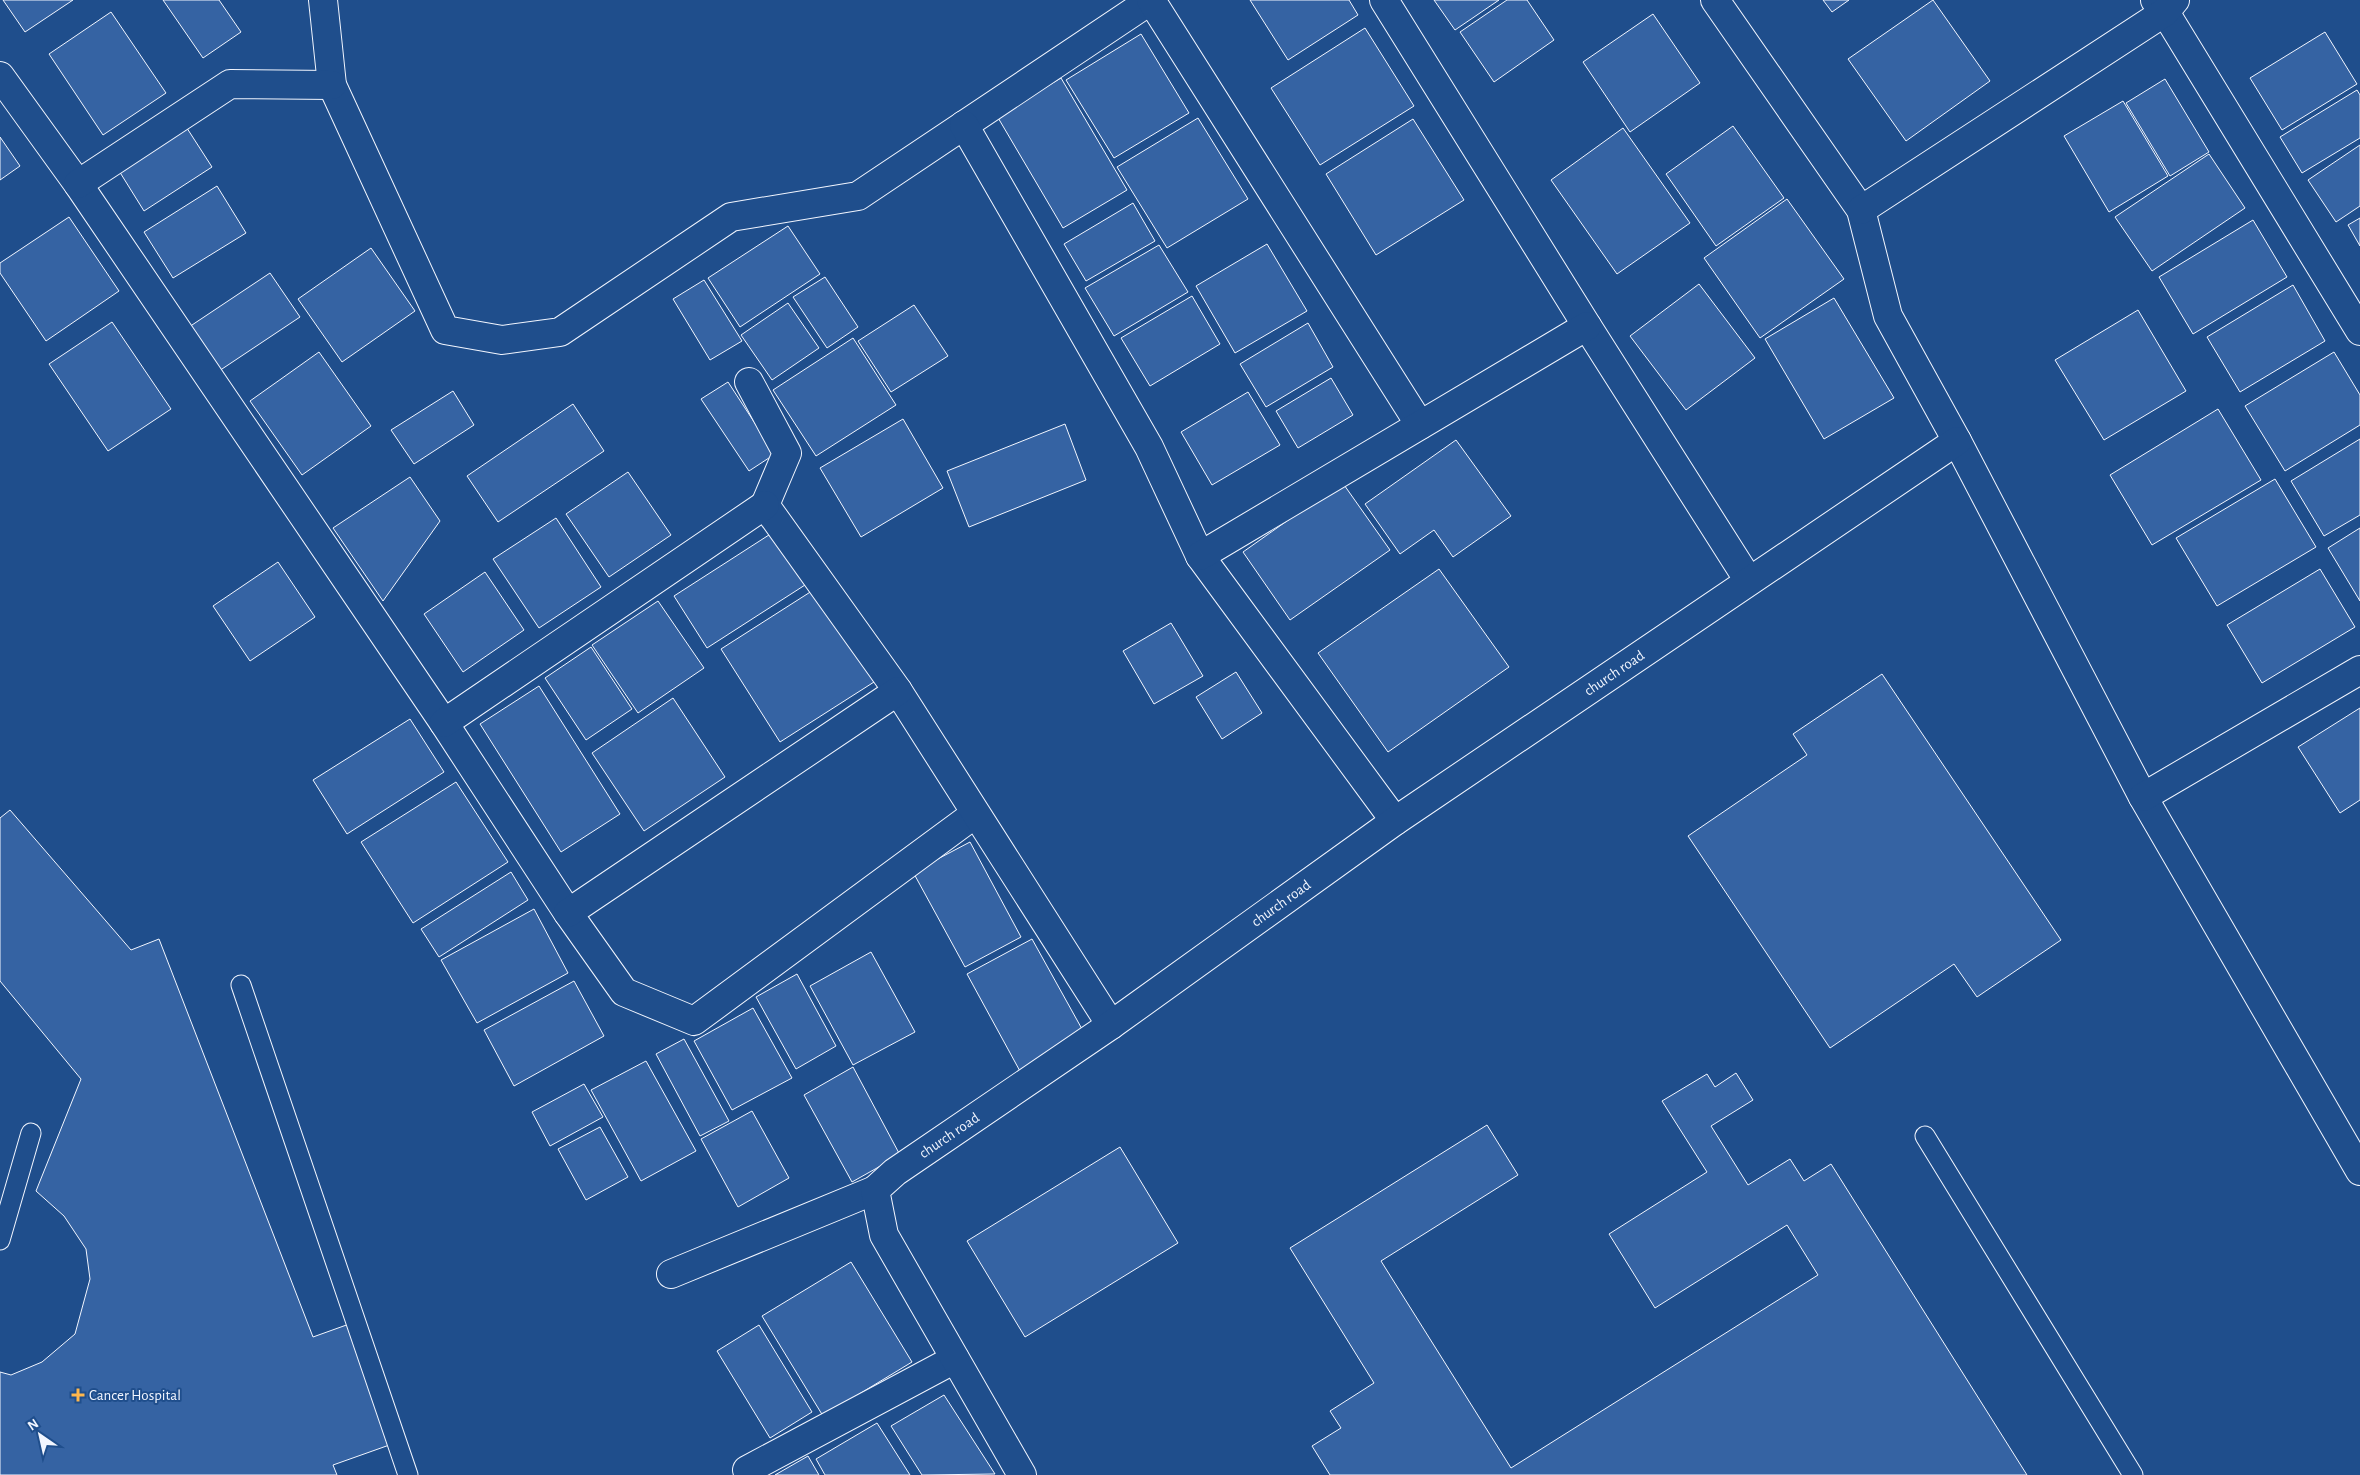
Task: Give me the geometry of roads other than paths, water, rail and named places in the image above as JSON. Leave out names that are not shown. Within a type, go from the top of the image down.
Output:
[{"type":"street","points":[[323,0],[332,85],[446,330],[502,340],[560,332],[731,217],[858,196],[1151,0],[1420,425]]},
{"type":"street","points":[[1384,0],[1587,326],[1749,581]]},
{"type":"street","points":[[1715,0],[1861,210],[1888,316],[1957,442],[2143,797],[2360,1171]]},
{"type":"street","points":[[1861,210],[2165,4],[2360,331]]},
{"type":"street","points":[[0,76],[78,184],[444,723],[568,913],[624,992],[694,1021],[975,814]]},
{"type":"street","points":[[78,184],[230,84],[332,85]]},
{"type":"street","points":[[964,125],[1150,447],[1200,556],[1395,821]]},
{"type":"street","points":[[1200,556],[1587,326]]},
{"type":"street","points":[[444,723],[765,505],[787,454],[749,382]]},
{"type":"street","name":"church road","points":[[671,1274],[875,1190],[895,1172],[1111,1025],[1395,821],[1957,442]]},
{"type":"street","points":[[765,505],[898,691],[1111,1025]]},
{"type":"street","points":[[2143,797],[2360,670]]},
{"type":"street","points":[[568,913],[898,691]]},
{"type":"street","points":[[875,1190],[884,1235],[1022,1475]]},
{"type":"street","points":[[746,1470],[955,1359]]},
{"type":"lane","points":[[240,985],[408,1475]]},
{"type":"lane","points":[[0,1240],[31,1133]]},
{"type":"lane","points":[[1924,1136],[2133,1475]]},
{"type":"place","name":"Cancer Hospital","points":[[78,1395]]}]
